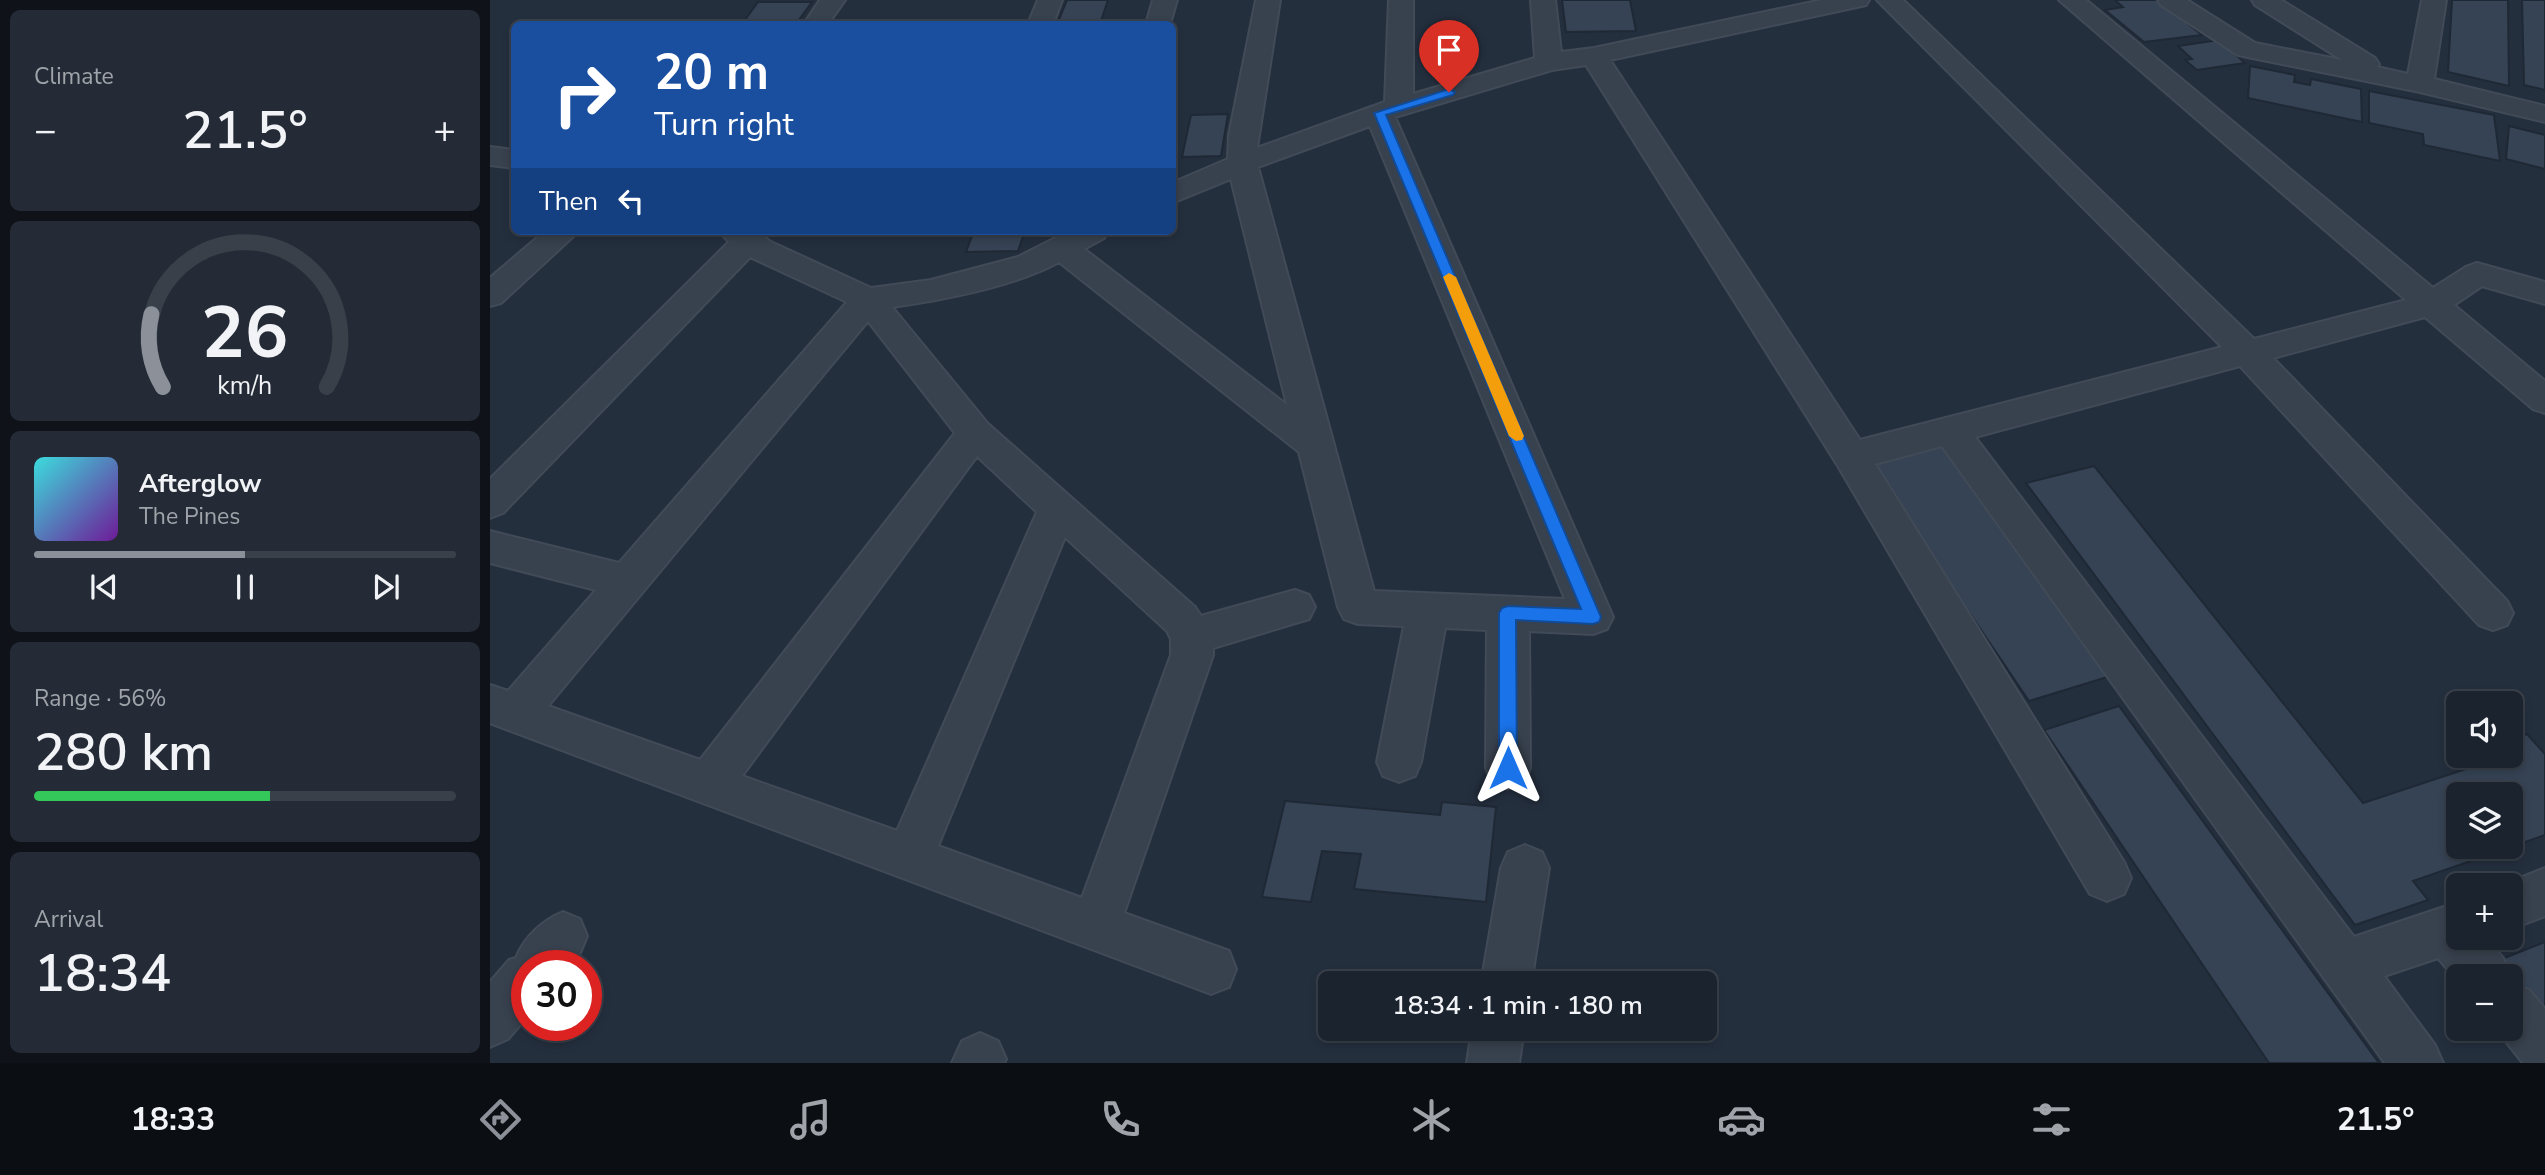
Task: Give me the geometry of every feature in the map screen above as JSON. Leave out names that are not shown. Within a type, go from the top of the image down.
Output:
[{"type":"street","points":[[818,21],[833,0]]},
{"type":"street","points":[[1042,21],[1050,0]]},
{"type":"street","points":[[1159,21],[1165,0]]},
{"type":"street","points":[[1268,0],[1243,135],[1242,163],[1358,607],[1593,617],[1389,110],[1401,0]]},
{"type":"street","points":[[1543,0],[1549,62]]},
{"type":"street","points":[[1176,192],[1242,163],[1389,110],[1549,62],[1594,56],[1704,23],[1857,0]]},
{"type":"street","points":[[1889,0],[2248,353],[2493,612]]},
{"type":"street","points":[[2071,0],[2545,400]]},
{"type":"street","points":[[2170,0],[2247,49],[2420,84],[2545,114]]},
{"type":"street","points":[[2264,0],[2387,78]]},
{"type":"street","points":[[2420,84],[2434,0]]},
{"type":"street","points":[[1594,56],[1851,456],[2107,878]]},
{"type":"street","points":[[490,295],[559,235]]},
{"type":"street","points":[[1085,235],[1029,265],[931,290],[868,299],[628,582],[503,709],[1210,969]]},
{"type":"street","points":[[490,503],[753,238],[868,299],[975,433],[1181,619],[1192,636],[1192,655],[1095,927]]},
{"type":"street","points":[[1062,247],[1315,445]]},
{"type":"street","points":[[1851,456],[2433,304],[2477,274],[2545,293]]},
{"type":"street","points":[[1950,430],[2417,1063]]},
{"type":"street","points":[[709,784],[975,433]]},
{"type":"street","points":[[909,858],[1058,508]]},
{"type":"street","points":[[490,547],[628,582]]},
{"type":"street","points":[[1192,636],[1295,607]]},
{"type":"street","points":[[1399,762],[1428,610]]},
{"type":"street","points":[[1508,613],[1508,768]]},
{"type":"street","points":[[1508,971],[1525,867]]},
{"type":"street","points":[[2523,900],[2545,892]]},
{"type":"street","points":[[2345,965],[2446,930]]},
{"type":"street","points":[[490,1021],[511,997]]},
{"type":"street","points":[[2523,1022],[2545,1049]]},
{"type":"street","points":[[1493,1063],[1496,1041]]},
{"type":"building","points":[[1067,0],[1108,0],[1101,21],[1058,21]]},
{"type":"building","points":[[1562,0],[1630,0],[1636,31],[1566,32]]},
{"type":"building","points":[[2115,0],[2158,0],[2202,35],[2144,42],[2105,10],[2123,7]]},
{"type":"building","points":[[2452,0],[2508,0],[2509,86],[2448,72]]},
{"type":"building","points":[[2522,0],[2545,0],[2545,90],[2524,85]]},
{"type":"building","points":[[758,2],[812,2],[798,21],[744,21]]},
{"type":"building","points":[[2219,40],[2245,63],[2197,70],[2185,60],[2192,59],[2178,46]]},
{"type":"building","points":[[2250,66],[2295,75],[2294,82],[2310,85],[2311,79],[2361,89],[2362,122],[2248,98]]},
{"type":"building","points":[[2369,91],[2494,115],[2500,161],[2424,145],[2423,134],[2369,123]]},
{"type":"building","points":[[1228,114],[1221,156],[1182,157],[1191,115]]},
{"type":"building","points":[[2509,126],[2545,135],[2545,169],[2506,159]]},
{"type":"building","points":[[972,235],[1024,235],[1018,251],[966,252]]},
{"type":"building","points":[[1941,441],[2114,675],[2029,701],[1867,461]]},
{"type":"building","points":[[2094,466],[2363,803],[2469,768],[2523,768],[2523,735],[2527,734],[2545,754],[2545,835],[2523,843],[2523,782],[2446,782],[2446,859],[2476,859],[2413,881],[2428,900],[2355,925],[2026,483]]},
{"type":"building","points":[[2119,706],[2379,1063],[2269,1063],[2044,730]]},
{"type":"building","points":[[1285,801],[1440,815],[1442,802],[1496,807],[1486,902],[1354,889],[1361,854],[1322,851],[1311,902],[1262,897]]},
{"type":"building","points":[[2545,942],[2545,1032],[2523,1005],[2523,964],[2489,964]]},
{"type":"slow traffic","points":[[1449,277],[1516,436]]},
{"type":"route","points":[[1449,92],[1380,113],[1593,617],[1508,613],[1508,768]]}]
